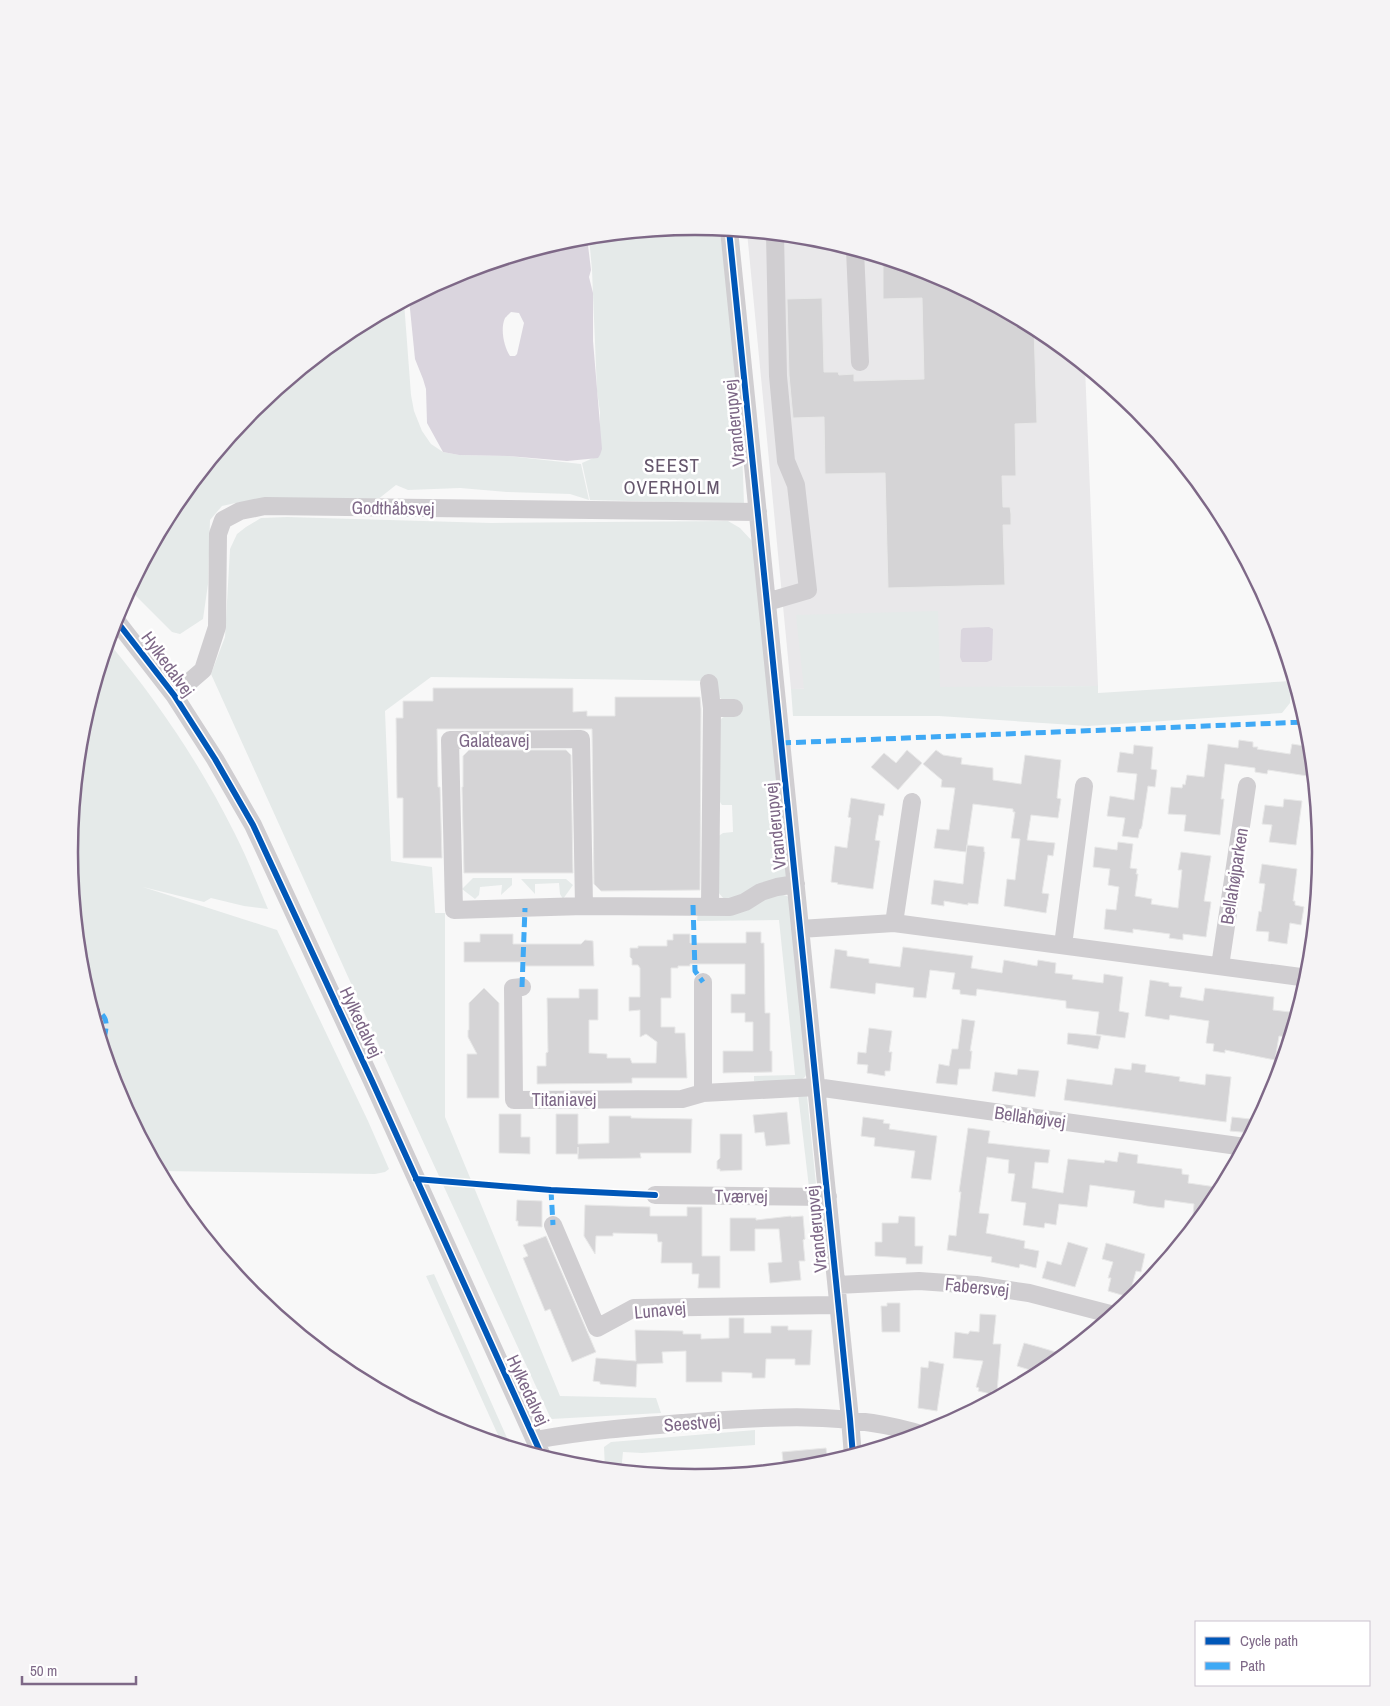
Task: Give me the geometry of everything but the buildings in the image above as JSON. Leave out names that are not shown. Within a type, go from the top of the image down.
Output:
[{"type":"street","name":"Vranderupvej","points":[[731,237],[850,1419]]},
{"type":"street","points":[[767,602],[808,590],[796,485],[786,461],[778,376],[775,241]]},
{"type":"street","points":[[855,257],[860,362]]},
{"type":"street","name":"Godthåbsvej","points":[[174,695],[203,670],[218,627],[218,534],[223,520],[240,511],[265,506],[758,512]]},
{"type":"street","name":"Hylkedalvej","points":[[121,627],[174,695],[215,759],[253,825],[372,1081],[540,1450]]},
{"type":"street","points":[[709,683],[712,708],[710,905]]},
{"type":"street","points":[[712,708],[734,708]]},
{"type":"street","name":"Galateavej","points":[[584,906],[581,739],[450,740],[454,910],[584,906],[710,905],[730,907],[745,902],[761,892],[776,887],[796,884]]},
{"type":"street","points":[[1063,945],[1084,786]]},
{"type":"street","name":"Bellahøjparken","points":[[1220,966],[1247,786]]},
{"type":"street","points":[[894,923],[912,802]]},
{"type":"street","points":[[800,929],[894,923],[1300,977]]},
{"type":"street","points":[[703,982],[703,1093]]},
{"type":"street","name":"Titaniavej","points":[[522,987],[513,988],[514,1100],[682,1099],[703,1093],[816,1087]]},
{"type":"street","name":"Bellahøjvej","points":[[816,1087],[1238,1146]]},
{"type":"street","name":"Tværvej","points":[[655,1196],[828,1198]]},
{"type":"street","name":"Lunavej","points":[[553,1225],[597,1328],[634,1308],[838,1305]]},
{"type":"street","name":"Fabersvej","points":[[836,1285],[919,1281],[976,1285],[1029,1293],[1106,1313]]},
{"type":"street","name":"Seestvej","points":[[535,1440],[604,1430],[754,1418],[850,1419],[911,1431]]},
{"type":"street","points":[[850,1419],[852,1450]]},
{"type":"shaded area","points":[[695,235],[721,236],[738,401],[744,504],[590,500],[582,463],[600,455],[600,412],[597,391],[590,245],[655,237]]},
{"type":"shaded area","points":[[748,238],[815,247],[893,268],[931,283],[968,299],[1004,318],[1071,363],[1085,375],[1098,686],[791,689]]},
{"type":"shaded area","points":[[588,245],[591,270],[589,277],[593,293],[593,341],[602,449],[600,455],[598,458],[567,461],[508,456],[459,455],[443,452],[427,423],[426,389],[415,359],[410,306],[497,268]],"holes":[[[511,312],[519,313],[524,323],[517,354],[510,356],[503,338],[505,318]]]},
{"type":"shaded area","points":[[404,308],[411,395],[414,411],[422,431],[431,444],[443,452],[459,455],[508,456],[581,464],[589,500],[570,494],[460,488],[408,490],[396,485],[377,500],[240,502],[222,506],[210,520],[208,584],[203,619],[180,634],[172,632],[135,595],[160,544],[205,477],[258,416],[288,389],[319,363],[352,340]]},
{"type":"shaded area","points":[[287,517],[491,523],[728,521],[740,528],[753,542],[789,874],[783,880],[736,898],[724,899],[717,891],[717,837],[723,833],[733,832],[732,805],[722,805],[718,799],[718,723],[728,715],[725,702],[719,697],[717,681],[431,677],[385,711],[391,861],[432,867],[435,913],[445,913],[445,1117],[560,1396],[656,1398],[661,1413],[551,1419],[211,674],[225,637],[230,549],[237,534],[261,518]]},
{"type":"shaded area","points":[[938,611],[940,687],[1098,686],[1098,693],[1288,681],[1291,691],[1290,703],[1282,713],[1088,726],[939,716],[793,716],[791,689],[804,689],[796,615]]},
{"type":"shaded area","points":[[989,627],[993,629],[992,660],[987,662],[962,662],[960,657],[961,630],[963,628]]},
{"type":"shaded area","points":[[113,648],[177,733],[207,782],[239,841],[268,909],[244,906],[211,898],[204,902],[143,887],[277,930],[389,1169],[375,1174],[166,1171],[141,1126],[110,1051],[99,1013],[89,973],[79,893],[79,813],[83,772],[89,733]]},
{"type":"shaded area","points":[[473,878],[512,878],[512,885],[501,895],[502,885],[480,887],[479,895],[475,899],[462,889]]},
{"type":"shaded area","points":[[521,879],[566,879],[573,885],[563,899],[560,894],[559,883],[535,884],[535,894]]},
{"type":"shaded area","points":[[779,894],[791,899],[808,1071],[805,1077],[798,1082],[754,1081],[754,1076],[795,1075],[779,920],[697,921],[698,912]]},
{"type":"shaded area","points":[[798,1094],[807,1096],[817,1194],[810,1196]]},
{"type":"shaded area","points":[[434,1274],[509,1441],[500,1439],[426,1276]]},
{"type":"shaded area","points":[[755,1430],[755,1445],[642,1453],[623,1452],[622,1466],[605,1464],[604,1447],[611,1442]]},
{"type":"marked path","points":[[781,743],[1298,722]]},
{"type":"marked path","points":[[693,905],[695,971],[703,982]]},
{"type":"marked path","points":[[522,987],[525,908]]},
{"type":"marked path","points":[[99,1012],[105,1019],[105,1033]]},
{"type":"marked path","points":[[551,1190],[553,1225]]},
{"type":"cycle path","points":[[730,237],[852,1450]]},
{"type":"cycle path","points":[[121,627],[174,695],[215,759],[253,825],[372,1081],[539,1450]]},
{"type":"cycle path","points":[[416,1179],[551,1190],[655,1195]]},
{"type":"district","name":"SEEST OVERHOLM","points":[[672,476]]}]
